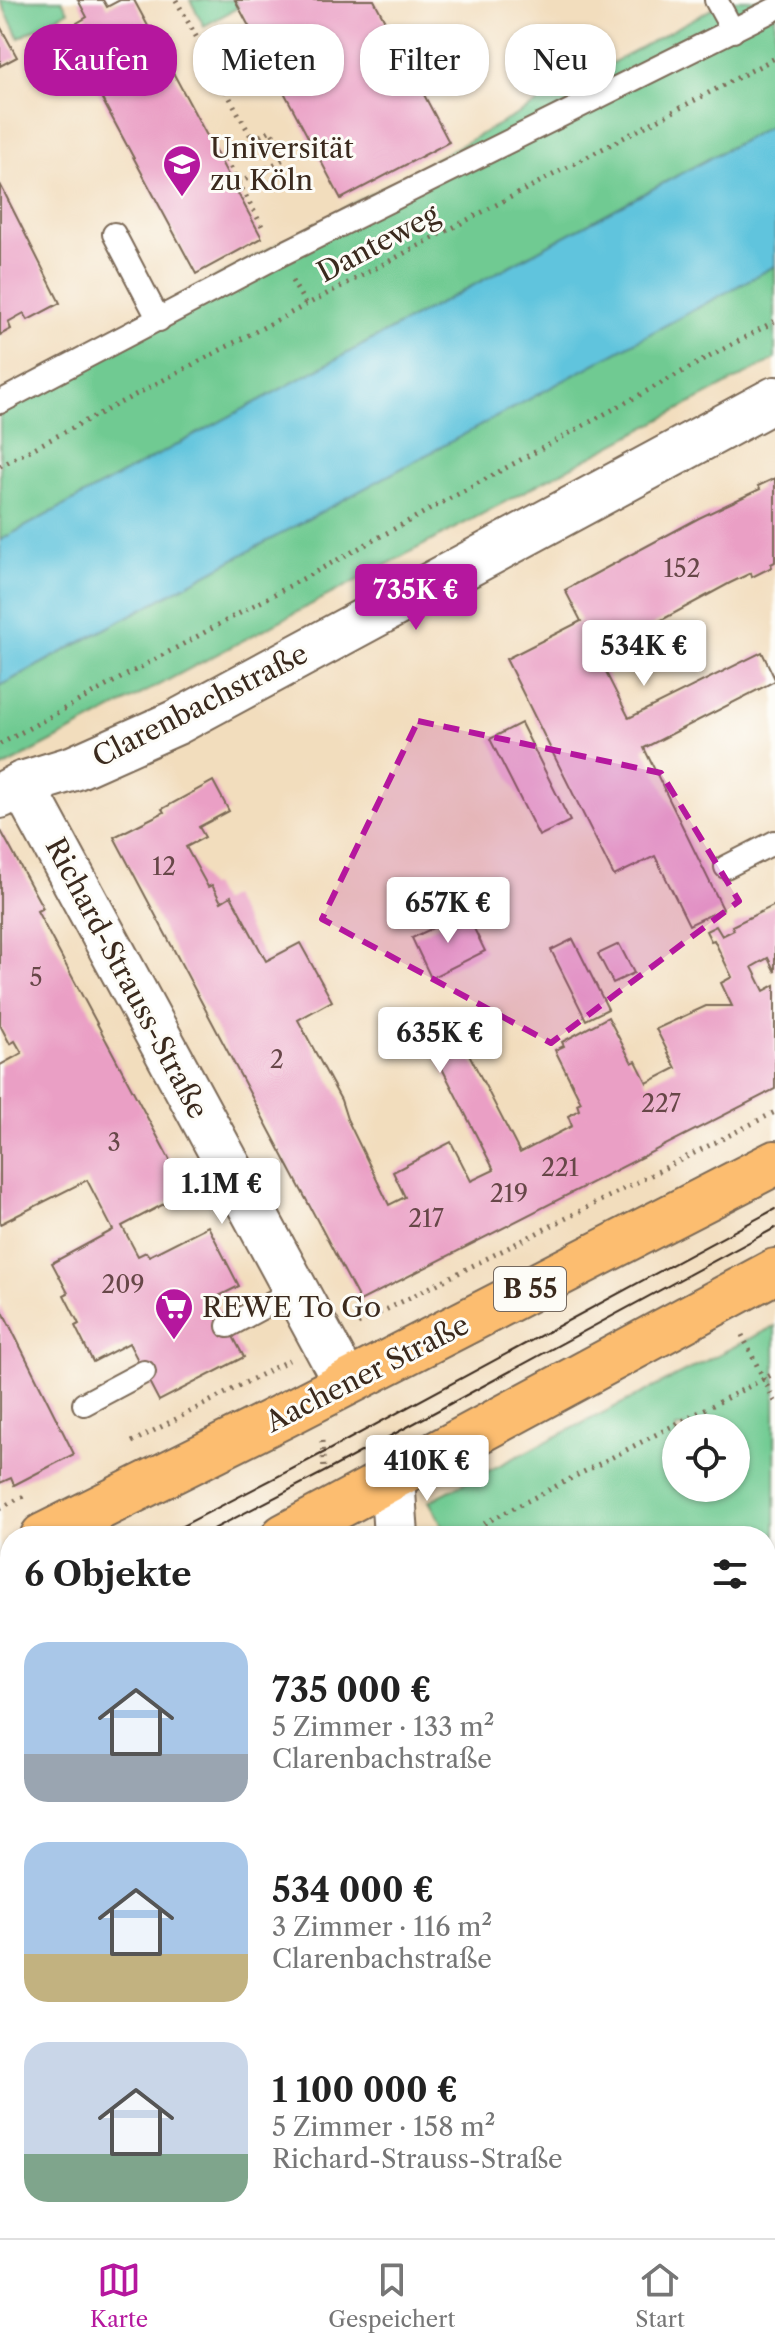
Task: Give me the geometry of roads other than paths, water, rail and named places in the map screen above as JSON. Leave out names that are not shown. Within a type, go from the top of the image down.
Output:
[{"type":"main road","name":"Aachener Straße","points":[[67,1526],[298,1428],[346,1383],[775,1163]]},
{"type":"main road","points":[[302,1526],[775,1271]]},
{"type":"street","name":"Clarenbachstraße","points":[[11,790],[74,768],[177,722],[775,399]]},
{"type":"street","name":"Richard-Strauss-Straße","points":[[11,790],[159,1036],[346,1383]]},
{"type":"street","points":[[392,1477],[395,1526]]},
{"type":"lane","points":[[716,0],[733,31]]},
{"type":"lane","points":[[0,402],[278,256],[775,9]]},
{"type":"lane","points":[[114,234],[159,320]]},
{"type":"lane","points":[[726,867],[775,842]]},
{"type":"lane","points":[[228,1326],[295,1290]]},
{"type":"lane","points":[[84,1404],[144,1372]]},
{"type":"water","points":[[775,123],[775,266],[0,686],[0,540]]},
{"type":"tram line","points":[[182,1526],[775,1209]]},
{"type":"tram line","points":[[219,1526],[775,1228]]},
{"type":"place","name":"Universität zu Köln","points":[[182,198]]},
{"type":"place","name":"REWE To Go","points":[[174,1341]]}]
